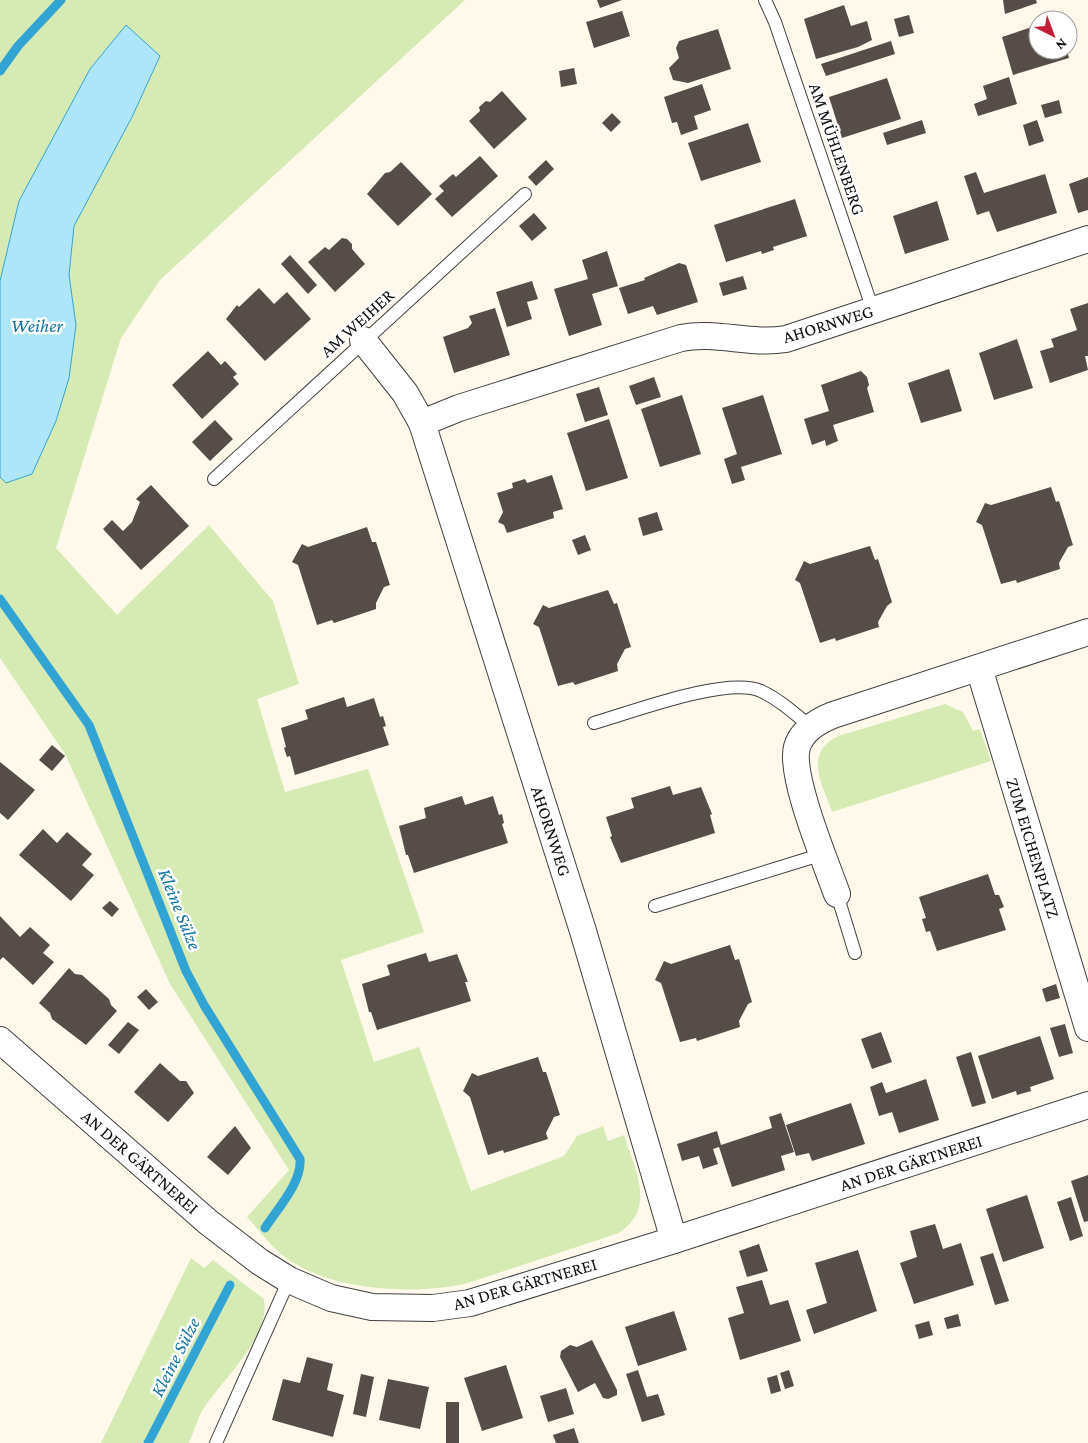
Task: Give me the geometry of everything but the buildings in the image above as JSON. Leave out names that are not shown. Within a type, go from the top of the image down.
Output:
[{"type":"street","name":"AHORNWEG","points":[[422,423],[459,408],[698,334],[753,342],[786,339],[1088,239]]},
{"type":"street","name":"AHORNWEG","points":[[363,340],[405,393],[422,423],[583,931],[674,1240]]},
{"type":"street","points":[[837,894],[796,768],[797,747],[811,727],[833,715],[1088,632]]},
{"type":"street","name":"ZUM EICHENPLATZ","points":[[979,668],[1088,1028]]},
{"type":"street","name":"AN DER GÄRTNEREI","points":[[0,1040],[208,1222],[260,1262],[289,1280],[331,1298],[372,1307],[433,1308],[470,1303],[674,1240],[1088,1106]]},
{"type":"lane","name":"AM MÜHLENBERG","points":[[765,0],[775,22],[873,310]]},
{"type":"lane","name":"AM WEIHER","points":[[214,479],[363,340],[526,194]]},
{"type":"lane","points":[[594,723],[726,687],[760,690],[785,706],[811,727]]},
{"type":"lane","points":[[655,906],[823,854]]},
{"type":"lane","points":[[837,894],[855,953]]},
{"type":"lane","points":[[216,1443],[289,1280]]},
{"type":"green space","points":[[0,0],[465,0],[160,280],[121,338],[56,548],[117,615],[209,525],[273,601],[299,684],[257,699],[285,792],[368,769],[424,932],[341,960],[374,1062],[419,1047],[471,1191],[564,1156],[577,1136],[603,1126],[608,1141],[624,1135],[637,1175],[640,1200],[637,1212],[631,1223],[619,1233],[468,1283],[446,1287],[397,1289],[345,1283],[321,1276],[299,1266],[276,1250],[247,1217],[289,1170],[170,984],[65,754],[0,658],[0,477],[6,483],[32,474],[56,421],[69,378],[76,325],[69,275],[74,226],[132,117],[160,57],[126,25],[90,69],[19,201],[0,281]]},
{"type":"green space","points":[[945,704],[963,712],[973,731],[980,729],[991,761],[832,812],[818,770],[818,760],[821,751],[827,743],[838,736]]},
{"type":"green space","points":[[191,1258],[204,1268],[213,1260],[264,1299],[264,1313],[260,1328],[243,1358],[202,1411],[189,1443],[101,1443]]},
{"type":"water","name":"Weiher","points":[[126,25],[160,56],[132,117],[74,226],[69,275],[76,325],[69,378],[56,421],[32,474],[6,483],[0,477],[0,281],[19,201],[90,69]]},
{"type":"waterway","name":"Kleine Sülze","points":[[0,71],[18,46],[61,0]]},
{"type":"waterway","name":"Kleine Sülze","points":[[0,599],[89,725],[186,971],[204,1005],[300,1159],[300,1168],[293,1186],[265,1228]]},
{"type":"waterway","name":"Kleine Sülze","points":[[148,1443],[230,1285]]}]
